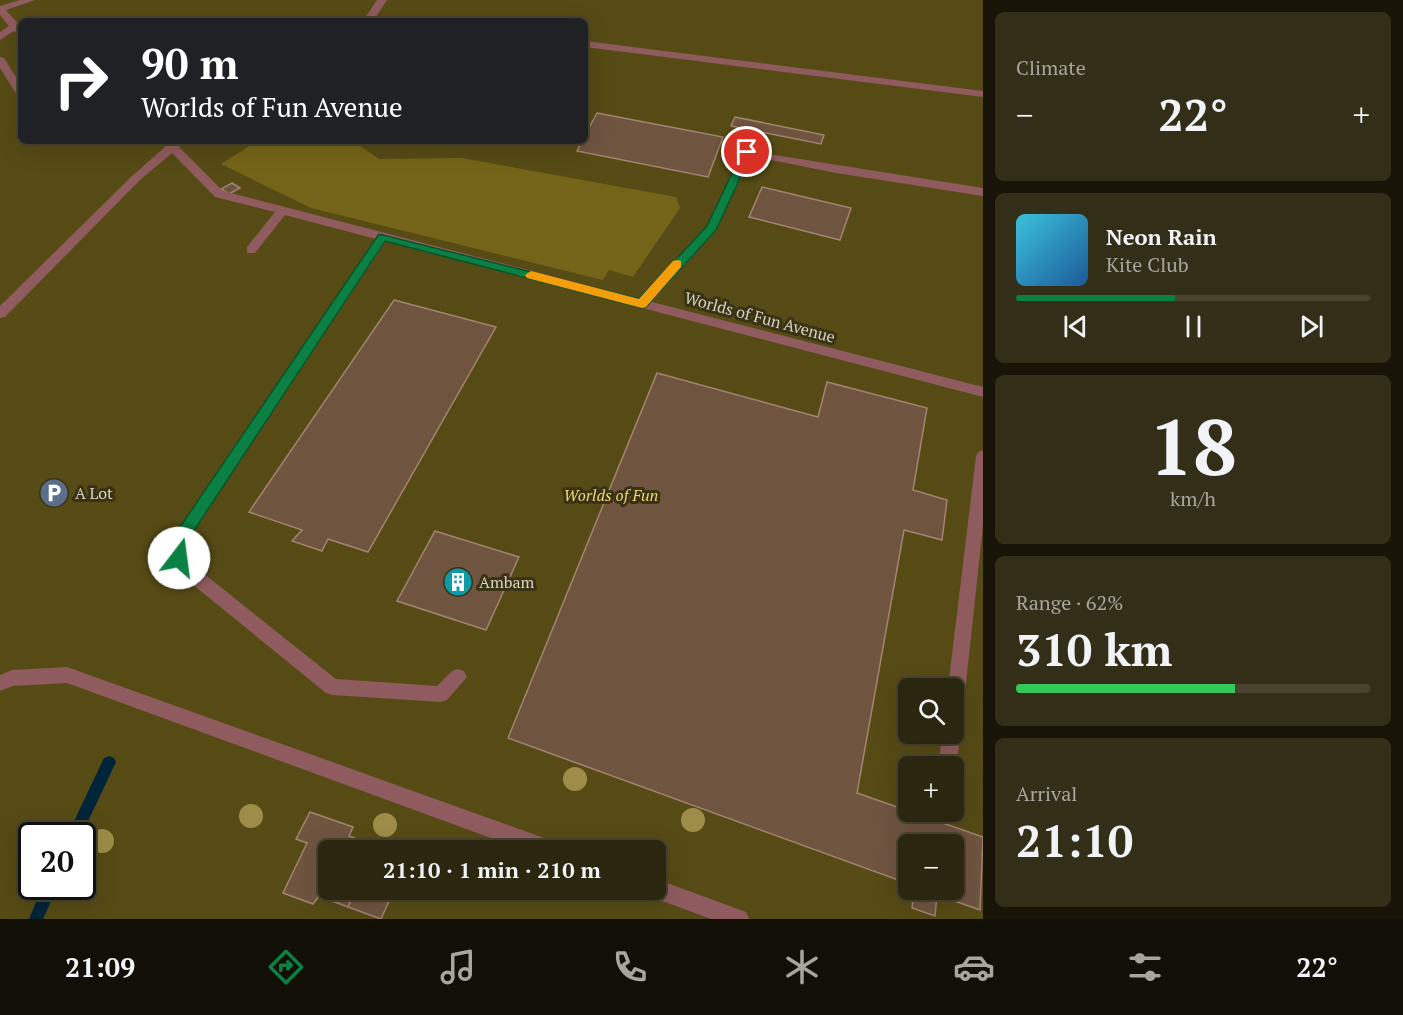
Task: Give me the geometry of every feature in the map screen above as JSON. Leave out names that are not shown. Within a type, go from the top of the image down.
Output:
[{"type":"street","points":[[0,37],[17,30],[0,9],[30,0]]},
{"type":"street","points":[[370,18],[382,0]]},
{"type":"street","points":[[588,44],[983,94]]},
{"type":"street","points":[[0,60],[18,88]]},
{"type":"street","points":[[0,314],[172,144]]},
{"type":"street","name":"Worlds of Fun Avenue","points":[[174,144],[219,194],[983,392]]},
{"type":"street","points":[[642,304],[712,228],[747,152],[836,170],[983,192]]},
{"type":"street","points":[[251,250],[282,211]]},
{"type":"street","points":[[383,237],[179,540],[179,558],[187,570],[332,687],[441,694],[458,677]]},
{"type":"street","points":[[958,678],[983,456]]},
{"type":"street","points":[[0,683],[12,678],[67,675],[522,840]]},
{"type":"street","points":[[666,893],[739,919]]},
{"type":"green space","name":"Worlds of Fun","points":[[0,0],[983,0],[983,919],[0,919]]},
{"type":"shaded area","points":[[252,144],[357,144],[379,159],[462,158],[676,197],[680,208],[633,277],[609,270],[603,280],[311,208],[221,164]]},
{"type":"building","points":[[597,113],[723,137],[708,177],[577,151],[580,144],[588,144],[588,130]]},
{"type":"building","points":[[735,117],[824,135],[821,144],[731,126]]},
{"type":"building","points":[[232,183],[240,188],[229,194],[221,189]]},
{"type":"building","points":[[762,187],[851,208],[840,240],[749,217]]},
{"type":"building","points":[[394,300],[496,327],[368,552],[328,539],[322,551],[292,541],[302,530],[249,512]]},
{"type":"building","points":[[657,373],[818,417],[827,382],[927,408],[913,490],[947,500],[942,540],[904,530],[857,793],[898,807],[898,822],[940,822],[983,837],[980,910],[952,900],[964,900],[964,834],[898,834],[898,880],[508,738]]},
{"type":"building","name":"Ambam","points":[[435,531],[519,557],[486,630],[397,601]]},
{"type":"building","points":[[310,812],[353,827],[349,836],[359,840],[318,840],[318,897],[313,904],[283,893],[307,843],[296,839]]},
{"type":"building","points":[[330,900],[351,900],[348,907]]},
{"type":"building","points":[[351,900],[390,900],[381,919],[348,907]]},
{"type":"building","points":[[913,900],[937,900],[935,916],[912,908]]},
{"type":"waterway","points":[[81,822],[109,762]]},
{"type":"waterway","points":[[36,919],[45,900]]},
{"type":"slow traffic","points":[[531,275],[642,304],[677,264]]},
{"type":"place","name":"A Lot","points":[[54,493]]},
{"type":"place","name":"Ambam","points":[[458,582]]},
{"type":"route","points":[[179,558],[179,540],[383,237],[642,304],[668,273],[712,228],[747,152]]}]
